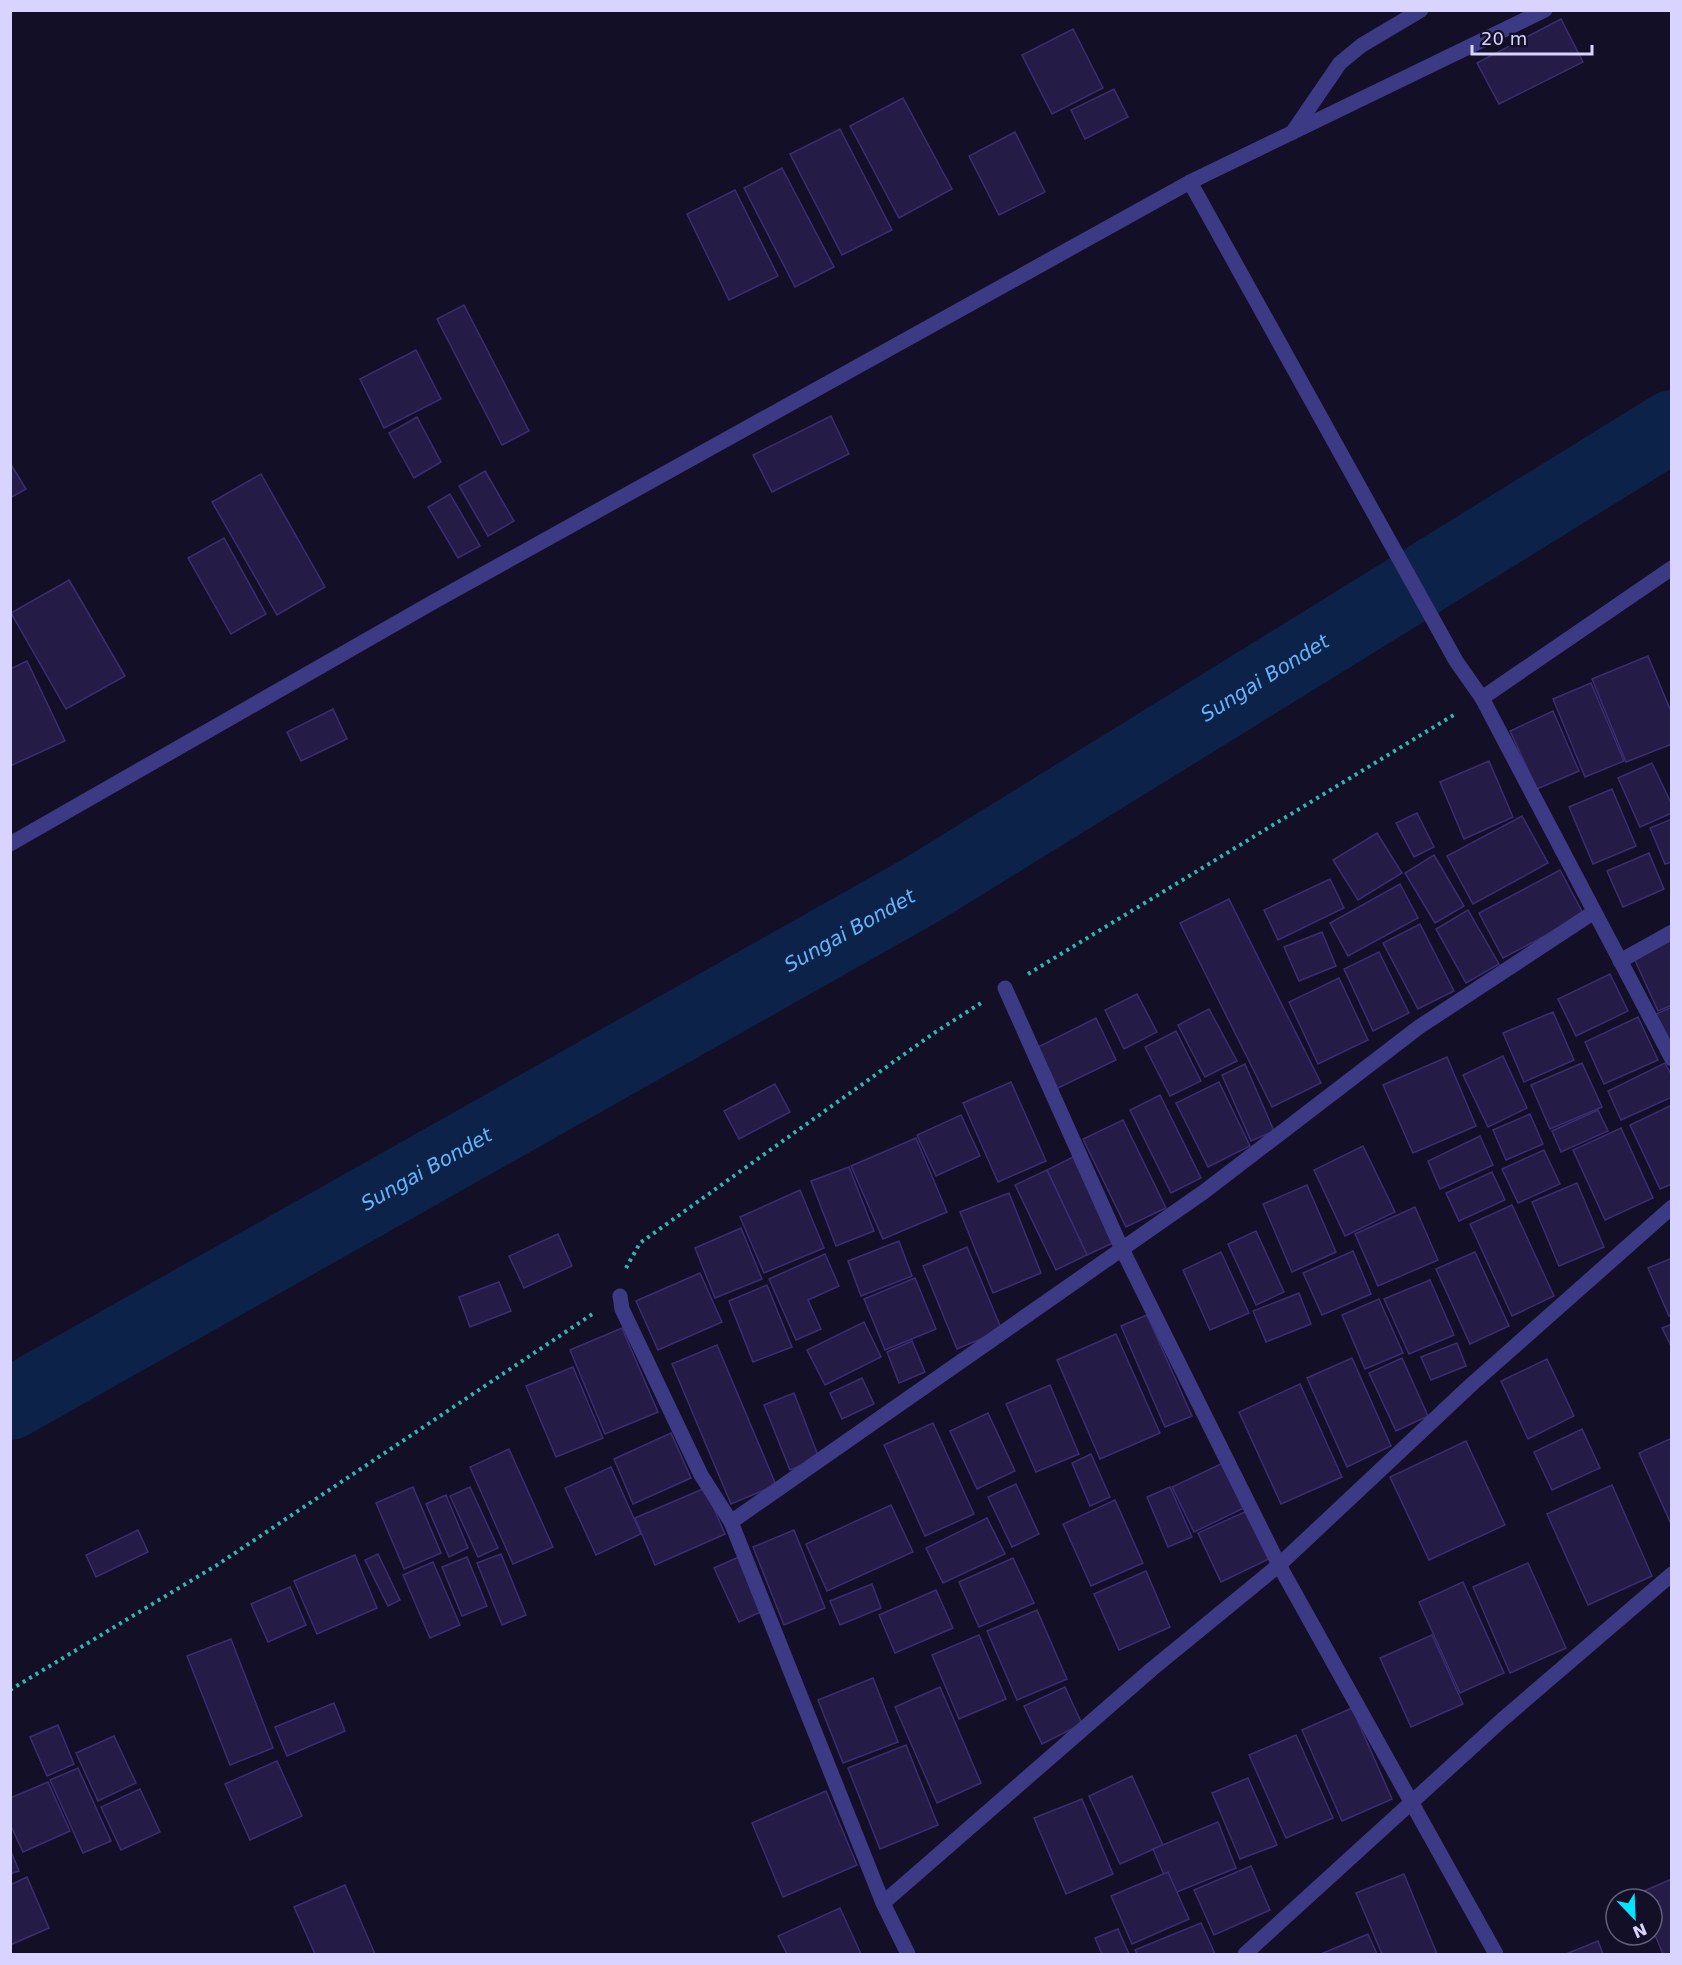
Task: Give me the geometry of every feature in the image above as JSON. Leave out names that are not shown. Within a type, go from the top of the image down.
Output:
[{"type":"street","points":[[1292,133],[1340,63],[1362,45],[1421,10]]},
{"type":"street","points":[[10,844],[435,601],[1190,182],[1545,10]]},
{"type":"street","points":[[1190,182],[1456,661],[1482,698],[1671,1059]]},
{"type":"street","points":[[1482,698],[1671,568]]},
{"type":"street","points":[[731,1522],[1121,1247],[1205,1191],[1419,1027],[1594,912]]},
{"type":"street","points":[[1620,962],[1671,932]]},
{"type":"street","points":[[1005,988],[1121,1247],[1279,1565],[1496,1954]]},
{"type":"street","points":[[883,1903],[1152,1669],[1279,1565],[1472,1384],[1671,1207]]},
{"type":"street","points":[[620,1296],[622,1309],[690,1454],[731,1522],[883,1903],[908,1954]]},
{"type":"street","points":[[1245,1954],[1503,1719],[1671,1574]]},
{"type":"path","points":[[10,1690],[217,1565],[620,1296]]},
{"type":"building","points":[[1561,19],[1583,62],[1499,104],[1477,63]]},
{"type":"building","points":[[1073,29],[1103,88],[1052,114],[1022,55]]},
{"type":"building","points":[[1114,89],[1128,117],[1085,139],[1071,110]]},
{"type":"building","points":[[903,98],[952,189],[899,218],[850,126]]},
{"type":"building","points":[[840,129],[892,230],[842,255],[790,154]]},
{"type":"building","points":[[1015,132],[1045,192],[999,215],[969,156]]},
{"type":"building","points":[[782,168],[834,267],[795,287],[744,188]]},
{"type":"building","points":[[735,190],[778,276],[729,300],[687,214]]},
{"type":"building","points":[[464,305],[529,431],[502,445],[437,319]]},
{"type":"building","points":[[416,350],[441,399],[384,428],[360,379]]},
{"type":"building","points":[[831,416],[849,454],[772,492],[753,455]]},
{"type":"building","points":[[417,417],[441,462],[414,478],[389,433]]},
{"type":"building","points":[[10,463],[26,489],[10,498]]},
{"type":"building","points":[[485,471],[514,521],[488,536],[459,486]]},
{"type":"building","points":[[261,474],[325,587],[277,615],[212,502]]},
{"type":"building","points":[[450,494],[480,546],[458,558],[428,507]]},
{"type":"building","points":[[224,538],[266,614],[231,634],[188,558]]},
{"type":"building","points":[[69,580],[125,676],[66,709],[11,613]]},
{"type":"building","points":[[1648,656],[1672,714],[1672,744],[1626,762],[1592,679]]},
{"type":"building","points":[[27,661],[65,741],[10,766],[10,669]]},
{"type":"building","points":[[1591,683],[1624,761],[1585,777],[1553,699]]},
{"type":"building","points":[[333,709],[347,739],[301,761],[287,732]]},
{"type":"building","points":[[1553,711],[1579,771],[1537,789],[1510,731]]},
{"type":"building","points":[[1489,761],[1513,817],[1464,839],[1440,782]]},
{"type":"building","points":[[1652,763],[1672,805],[1672,813],[1640,827],[1618,778]]},
{"type":"building","points":[[1612,789],[1636,846],[1593,864],[1569,807]]},
{"type":"building","points":[[1417,813],[1434,847],[1414,857],[1396,823]]},
{"type":"building","points":[[1522,816],[1548,863],[1473,904],[1447,856]]},
{"type":"building","points":[[1672,819],[1672,862],[1665,864],[1650,828]]},
{"type":"building","points":[[1377,833],[1402,873],[1358,900],[1333,860]]},
{"type":"building","points":[[1649,853],[1664,889],[1623,907],[1607,871]]},
{"type":"building","points":[[1434,855],[1464,906],[1435,923],[1405,873]]},
{"type":"building","points":[[1560,870],[1584,915],[1503,958],[1479,913]]},
{"type":"building","points":[[1330,879],[1344,908],[1278,940],[1264,910]]},
{"type":"building","points":[[1400,884],[1418,918],[1348,956],[1330,923]]},
{"type":"building","points":[[1229,899],[1321,1083],[1272,1107],[1180,923]]},
{"type":"building","points":[[1468,910],[1499,964],[1466,983],[1436,929]]},
{"type":"building","points":[[1420,924],[1454,991],[1418,1009],[1383,943]]},
{"type":"building","points":[[1322,932],[1336,966],[1299,981],[1284,947]]},
{"type":"building","points":[[1672,940],[1672,1005],[1658,1011],[1634,958]]},
{"type":"building","points":[[1379,952],[1409,1013],[1373,1031],[1344,969]]},
{"type":"building","points":[[1610,974],[1628,1011],[1576,1036],[1558,999]]},
{"type":"building","points":[[1339,978],[1368,1040],[1318,1064],[1289,1002]]},
{"type":"building","points":[[1137,994],[1157,1032],[1124,1049],[1105,1010]]},
{"type":"building","points":[[1672,1007],[1672,1051],[1654,1015]]},
{"type":"building","points":[[1209,1009],[1237,1061],[1205,1077],[1178,1025]]},
{"type":"building","points":[[1553,1012],[1574,1060],[1524,1082],[1503,1033]]},
{"type":"building","points":[[1638,1017],[1658,1060],[1604,1084],[1585,1042]]},
{"type":"building","points":[[1096,1018],[1116,1060],[1056,1089],[1036,1048]]},
{"type":"building","points":[[1176,1031],[1201,1081],[1170,1096],[1145,1047]]},
{"type":"building","points":[[1503,1056],[1527,1108],[1488,1127],[1463,1075]]},
{"type":"building","points":[[1447,1057],[1476,1126],[1413,1153],[1383,1085]]},
{"type":"building","points":[[1582,1063],[1602,1107],[1550,1129],[1531,1085]]},
{"type":"building","points":[[1665,1063],[1672,1076],[1672,1097],[1621,1120],[1608,1091]]},
{"type":"building","points":[[1245,1064],[1274,1131],[1251,1141],[1222,1075]]},
{"type":"building","points":[[1011,1082],[1046,1161],[998,1182],[963,1103]]},
{"type":"building","points":[[1219,1082],[1250,1146],[1208,1167],[1176,1103]]},
{"type":"building","points":[[775,1084],[790,1112],[739,1139],[724,1111]]},
{"type":"building","points":[[1160,1095],[1201,1178],[1171,1193],[1130,1110]]},
{"type":"building","points":[[1672,1105],[1672,1184],[1660,1189],[1630,1125]]},
{"type":"building","points":[[1598,1110],[1608,1131],[1561,1152],[1552,1131]]},
{"type":"building","points":[[1530,1114],[1543,1144],[1506,1160],[1493,1130]]},
{"type":"building","points":[[961,1115],[980,1156],[936,1176],[917,1135]]},
{"type":"building","points":[[1123,1120],[1166,1208],[1126,1227],[1083,1139]]},
{"type":"building","points":[[1621,1128],[1653,1198],[1605,1220],[1573,1150]]},
{"type":"building","points":[[1480,1136],[1493,1165],[1440,1189],[1428,1161]]},
{"type":"building","points":[[916,1138],[947,1212],[883,1239],[851,1166]]},
{"type":"building","points":[[1363,1146],[1395,1212],[1345,1236],[1314,1170]]},
{"type":"building","points":[[1544,1150],[1560,1184],[1518,1203],[1502,1169]]},
{"type":"building","points":[[1073,1157],[1113,1243],[1087,1255],[1047,1170]]},
{"type":"building","points":[[849,1167],[874,1231],[836,1246],[811,1181]]},
{"type":"building","points":[[1047,1170],[1087,1255],[1056,1270],[1015,1185]]},
{"type":"building","points":[[1492,1172],[1505,1200],[1459,1221],[1446,1193]]},
{"type":"building","points":[[1577,1183],[1604,1247],[1559,1266],[1532,1202]]},
{"type":"building","points":[[1307,1185],[1336,1252],[1292,1272],[1263,1204]]},
{"type":"building","points":[[800,1190],[824,1248],[764,1273],[740,1217]]},
{"type":"building","points":[[1009,1193],[1041,1273],[993,1293],[960,1212]]},
{"type":"building","points":[[1512,1205],[1554,1296],[1512,1316],[1470,1224]]},
{"type":"building","points":[[1415,1207],[1438,1260],[1378,1286],[1355,1234]]},
{"type":"building","points":[[741,1228],[762,1279],[715,1298],[695,1248]]},
{"type":"building","points":[[1256,1231],[1284,1292],[1256,1305],[1228,1244]]},
{"type":"building","points":[[558,1234],[572,1266],[524,1288],[509,1256]]},
{"type":"building","points":[[899,1241],[912,1276],[861,1296],[848,1261]]},
{"type":"building","points":[[967,1247],[1002,1330],[957,1349],[923,1266]]},
{"type":"building","points":[[1353,1251],[1371,1294],[1322,1315],[1303,1273]]},
{"type":"building","points":[[1221,1252],[1249,1313],[1210,1330],[1183,1270]]},
{"type":"building","points":[[1475,1252],[1509,1326],[1470,1344],[1436,1269]]},
{"type":"building","points":[[825,1254],[839,1286],[808,1300],[821,1329],[796,1340],[769,1279]]},
{"type":"building","points":[[1672,1258],[1672,1315],[1669,1316],[1648,1268]]},
{"type":"building","points":[[700,1273],[722,1322],[658,1350],[636,1301]]},
{"type":"building","points":[[915,1278],[936,1329],[885,1350],[864,1299]]},
{"type":"building","points":[[1430,1280],[1454,1335],[1409,1354],[1384,1299]]},
{"type":"building","points":[[499,1282],[511,1311],[470,1327],[459,1297]]},
{"type":"building","points":[[767,1285],[792,1347],[753,1362],[729,1301]]},
{"type":"building","points":[[1299,1293],[1311,1324],[1266,1342],[1253,1311]]},
{"type":"building","points":[[1379,1299],[1403,1353],[1365,1369],[1342,1315]]},
{"type":"building","points":[[1147,1315],[1192,1416],[1165,1427],[1121,1326]]},
{"type":"building","points":[[864,1322],[881,1357],[825,1385],[807,1350]]},
{"type":"building","points":[[1672,1324],[1672,1348],[1662,1328]]},
{"type":"building","points":[[622,1328],[658,1412],[605,1434],[570,1350]]},
{"type":"building","points":[[1116,1334],[1160,1433],[1100,1459],[1057,1360]]},
{"type":"building","points":[[912,1341],[925,1372],[899,1383],[887,1352]]},
{"type":"building","points":[[1457,1343],[1466,1366],[1431,1380],[1421,1357]]},
{"type":"building","points":[[717,1345],[776,1485],[731,1504],[672,1364]]},
{"type":"building","points":[[1352,1358],[1391,1446],[1347,1467],[1307,1378]]},
{"type":"building","points":[[1402,1358],[1428,1416],[1396,1431],[1369,1373]]},
{"type":"building","points":[[1547,1359],[1574,1416],[1528,1439],[1501,1381]]},
{"type":"building","points":[[573,1367],[603,1438],[556,1457],[526,1386]]},
{"type":"building","points":[[862,1378],[874,1404],[842,1419],[830,1393]]},
{"type":"building","points":[[1300,1384],[1342,1477],[1281,1504],[1239,1412]]},
{"type":"building","points":[[1050,1385],[1079,1454],[1036,1472],[1006,1404]]},
{"type":"building","points":[[794,1393],[819,1458],[790,1470],[764,1405]]},
{"type":"building","points":[[988,1413],[1015,1471],[977,1489],[950,1431]]},
{"type":"building","points":[[933,1423],[974,1514],[925,1536],[884,1445]]},
{"type":"building","points":[[1582,1429],[1600,1468],[1552,1490],[1534,1452]]},
{"type":"building","points":[[671,1433],[691,1478],[633,1504],[614,1459]]},
{"type":"building","points":[[1672,1438],[1672,1526],[1639,1453]]},
{"type":"building","points":[[1466,1441],[1505,1525],[1429,1560],[1390,1477]]},
{"type":"building","points":[[509,1449],[553,1547],[513,1564],[470,1467]]},
{"type":"building","points":[[1091,1454],[1110,1497],[1090,1506],[1072,1463]]},
{"type":"building","points":[[1223,1463],[1244,1508],[1194,1532],[1172,1487]]},
{"type":"building","points":[[611,1467],[641,1534],[596,1555],[565,1488]]},
{"type":"building","points":[[1016,1484],[1039,1534],[1012,1547],[988,1497]]},
{"type":"building","points":[[1612,1485],[1652,1576],[1588,1605],[1547,1514]]},
{"type":"building","points":[[413,1487],[441,1553],[404,1569],[376,1503]]},
{"type":"building","points":[[470,1487],[498,1548],[478,1557],[450,1496]]},
{"type":"building","points":[[1170,1487],[1192,1537],[1168,1547],[1147,1497]]},
{"type":"building","points":[[705,1488],[725,1534],[655,1565],[635,1518]]},
{"type":"building","points":[[446,1495],[468,1548],[449,1557],[426,1504]]},
{"type":"building","points":[[1115,1500],[1143,1563],[1091,1586],[1063,1524]]},
{"type":"building","points":[[891,1505],[913,1552],[827,1591],[806,1544]]},
{"type":"building","points":[[1247,1511],[1269,1559],[1221,1582],[1198,1533]]},
{"type":"building","points":[[987,1518],[1005,1554],[943,1583],[926,1548]]},
{"type":"building","points":[[138,1530],[148,1552],[96,1577],[86,1555]]},
{"type":"building","points":[[794,1530],[825,1608],[784,1625],[753,1547]]},
{"type":"building","points":[[378,1554],[400,1600],[388,1606],[365,1560]]},
{"type":"building","points":[[501,1554],[526,1615],[502,1625],[477,1563]]},
{"type":"building","points":[[355,1555],[377,1608],[317,1634],[294,1581]]},
{"type":"building","points":[[741,1556],[765,1610],[739,1622],[714,1568]]},
{"type":"building","points":[[467,1557],[487,1606],[462,1616],[442,1567]]},
{"type":"building","points":[[1013,1558],[1034,1603],[979,1627],[959,1582]]},
{"type":"building","points":[[433,1562],[460,1625],[430,1638],[403,1575]]},
{"type":"building","points":[[1528,1563],[1566,1648],[1510,1673],[1473,1587]]},
{"type":"building","points":[[1146,1571],[1170,1627],[1119,1650],[1094,1594]]},
{"type":"building","points":[[1463,1582],[1504,1673],[1460,1693],[1419,1602]]},
{"type":"building","points":[[872,1584],[881,1608],[840,1625],[830,1601]]},
{"type":"building","points":[[290,1587],[306,1625],[268,1642],[251,1604]]},
{"type":"building","points":[[936,1590],[953,1628],[895,1653],[879,1615]]},
{"type":"building","points":[[1037,1610],[1067,1679],[1017,1700],[987,1631]]},
{"type":"building","points":[[979,1635],[1006,1699],[959,1719],[932,1655]]},
{"type":"building","points":[[1432,1635],[1463,1704],[1411,1727],[1380,1658]]},
{"type":"building","points":[[231,1639],[273,1748],[230,1765],[187,1656]]},
{"type":"building","points":[[873,1678],[898,1742],[843,1763],[818,1700]]},
{"type":"building","points":[[940,1687],[981,1783],[937,1803],[895,1707]]},
{"type":"building","points":[[1065,1687],[1082,1724],[1042,1744],[1024,1706]]},
{"type":"building","points":[[334,1703],[345,1731],[287,1756],[275,1727]]},
{"type":"building","points":[[1352,1708],[1392,1799],[1342,1821],[1302,1730]]},
{"type":"building","points":[[58,1725],[74,1764],[47,1776],[30,1737]]},
{"type":"building","points":[[1296,1735],[1333,1818],[1286,1838],[1249,1755]]},
{"type":"building","points":[[114,1736],[136,1783],[98,1801],[76,1753]]},
{"type":"building","points":[[906,1745],[938,1825],[880,1849],[848,1768]]},
{"type":"building","points":[[277,1761],[302,1816],[250,1840],[225,1784]]},
{"type":"building","points":[[78,1768],[111,1841],[83,1853],[50,1780]]},
{"type":"building","points":[[1132,1776],[1163,1845],[1120,1864],[1089,1796]]},
{"type":"building","points":[[1248,1778],[1277,1845],[1240,1859],[1212,1793]]},
{"type":"building","points":[[48,1782],[70,1831],[23,1852],[10,1824],[10,1798]]},
{"type":"building","points":[[140,1789],[160,1832],[121,1850],[101,1807]]},
{"type":"building","points":[[826,1791],[857,1865],[783,1897],[752,1823]]},
{"type":"building","points":[[1082,1799],[1113,1874],[1066,1894],[1034,1818]]},
{"type":"building","points":[[1218,1822],[1236,1868],[1172,1894],[1153,1849]]},
{"type":"building","points":[[10,1849],[19,1871],[10,1874]]},
{"type":"building","points":[[1251,1866],[1270,1910],[1214,1935],[1194,1890]]},
{"type":"building","points":[[1168,1872],[1189,1919],[1132,1944],[1111,1896]]},
{"type":"building","points":[[1404,1874],[1437,1954],[1382,1954],[1356,1893]]},
{"type":"building","points":[[27,1877],[49,1928],[10,1945],[10,1885]]},
{"type":"building","points":[[1672,1879],[1672,1954],[1663,1954],[1660,1947],[1664,1947],[1664,1887],[1653,1887]]},
{"type":"building","points":[[345,1885],[375,1954],[315,1954],[294,1907]]},
{"type":"building","points":[[840,1908],[861,1954],[787,1954],[778,1936]]},
{"type":"building","points":[[1201,1923],[1215,1954],[1137,1954],[1135,1950]]},
{"type":"building","points":[[1118,1929],[1129,1954],[1102,1954],[1095,1938]]},
{"type":"building","points":[[1368,1934],[1377,1954],[1321,1954]]},
{"type":"building","points":[[1598,1941],[1603,1954],[1566,1954]]},
{"type":"waterway","name":"Sungai Bondet","points":[[10,1404],[923,889],[1672,426]]}]
